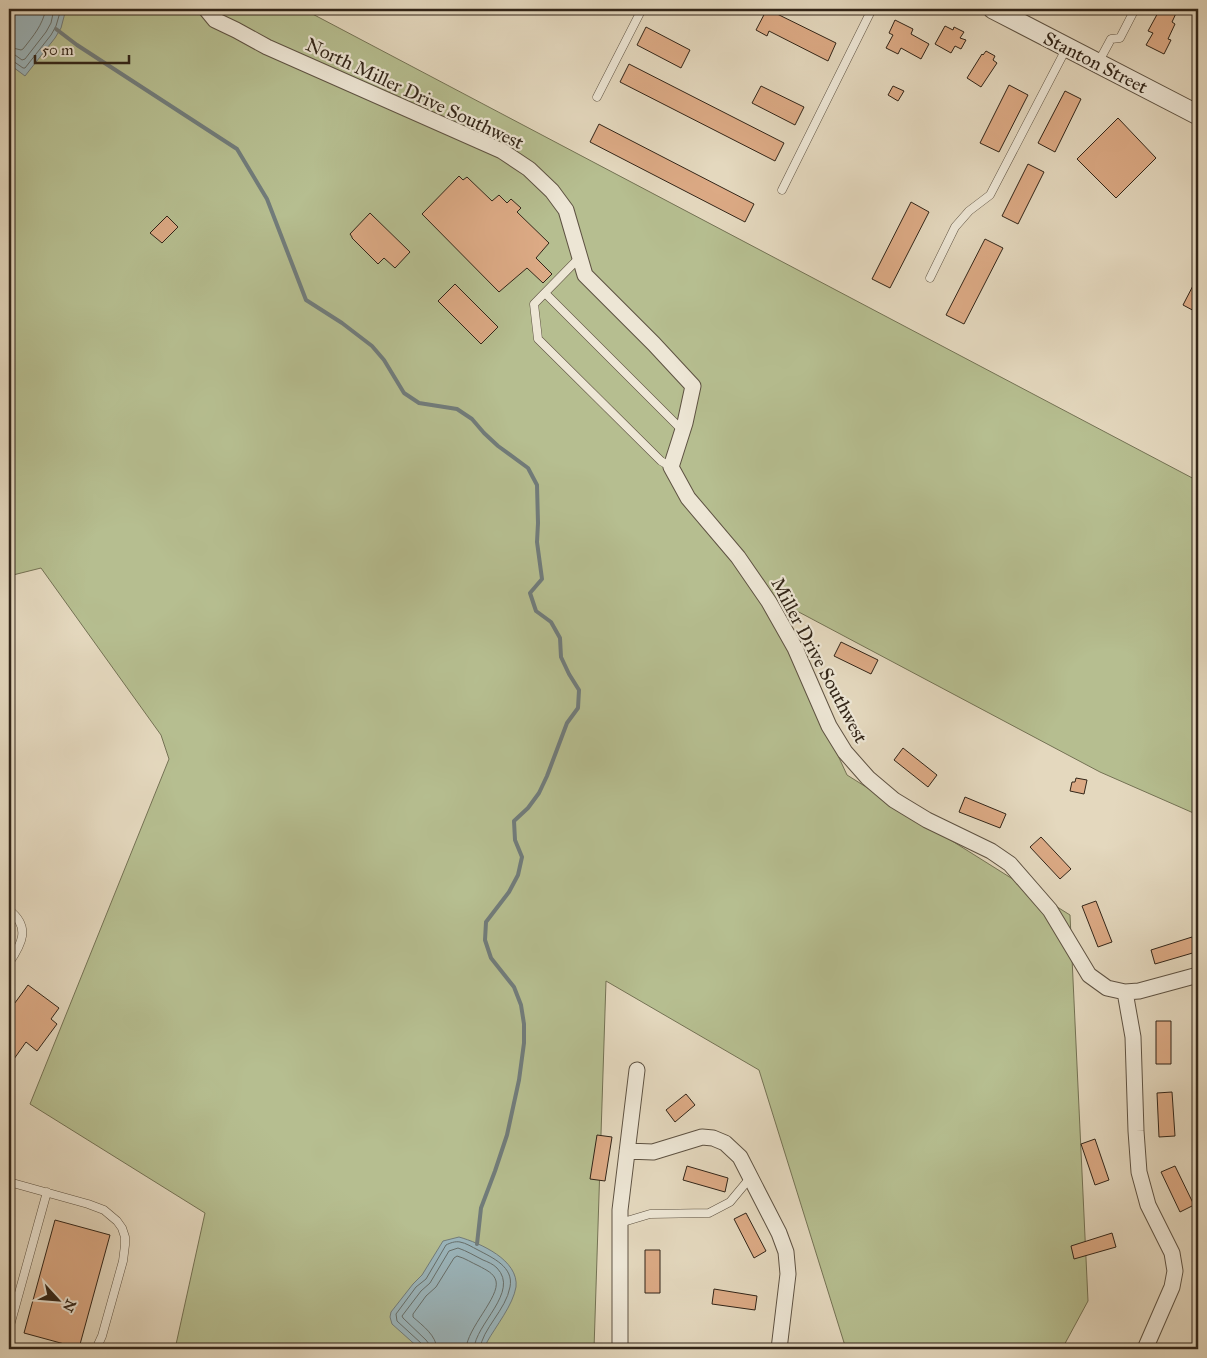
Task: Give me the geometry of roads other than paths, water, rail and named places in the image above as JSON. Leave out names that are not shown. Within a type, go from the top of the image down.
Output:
[{"type":"street","name":"North Miller Drive Southwest","points":[[206,9],[215,20],[267,47],[502,150],[529,169],[552,191],[566,210],[585,275],[694,386],[671,467]]},
{"type":"street","name":"Stanton Street","points":[[993,9],[1193,115]]},
{"type":"street","name":"Miller Drive Southwest","points":[[671,467],[685,493],[738,557],[770,602],[794,648],[829,726],[845,752],[868,778],[894,800],[927,820],[991,851],[1010,864],[1050,910],[1089,975],[1107,988],[1125,992]]},
{"type":"street","points":[[1145,1349],[1172,1288],[1175,1271],[1172,1253],[1148,1204],[1139,1172],[1133,1036],[1125,992],[1139,991],[1198,975]]},
{"type":"street","points":[[620,1349],[620,1210],[637,1070]]},
{"type":"street","points":[[627,1151],[653,1152],[702,1137],[713,1138],[725,1143],[740,1157],[779,1233],[786,1252],[788,1274],[779,1349]]},
{"type":"lane","points":[[598,97],[642,9]]},
{"type":"lane","points":[[782,190],[872,9]]},
{"type":"lane","points":[[1098,64],[1111,39],[1120,38],[1135,9]]},
{"type":"lane","points":[[930,278],[955,227],[990,196],[1067,47]]},
{"type":"lane","points":[[580,257],[534,304],[538,339],[661,461],[671,467]]},
{"type":"lane","points":[[545,293],[682,430]]},
{"type":"lane","points":[[9,910],[23,928],[21,944],[9,963]]},
{"type":"lane","points":[[620,1223],[650,1214],[709,1213],[730,1202],[750,1178]]},
{"type":"lane","points":[[9,1182],[88,1204],[104,1210],[117,1221],[125,1237],[123,1261],[102,1336],[96,1349]]},
{"type":"lane","points":[[9,1330],[46,1192]]},
{"type":"water","points":[[9,9],[66,9],[61,28],[55,38],[25,76],[9,64]]},
{"type":"water","points":[[459,1237],[487,1248],[505,1261],[515,1277],[516,1287],[514,1294],[485,1349],[420,1349],[392,1324],[391,1312],[422,1275],[443,1241]]},
{"type":"waterway","points":[[56,29],[77,45],[237,149],[267,199],[306,300],[342,323],[372,346],[384,360],[404,393],[419,403],[457,409],[472,419],[498,446],[528,468],[537,485],[537,542],[542,579],[530,593],[536,611],[551,622],[560,638],[561,657],[579,690],[578,708],[567,723],[539,793],[528,808],[514,821],[515,840],[522,857],[518,875],[509,892],[486,922],[485,940],[491,958],[514,987],[521,1005],[524,1043],[519,1080],[507,1135],[481,1208],[477,1244]]}]
